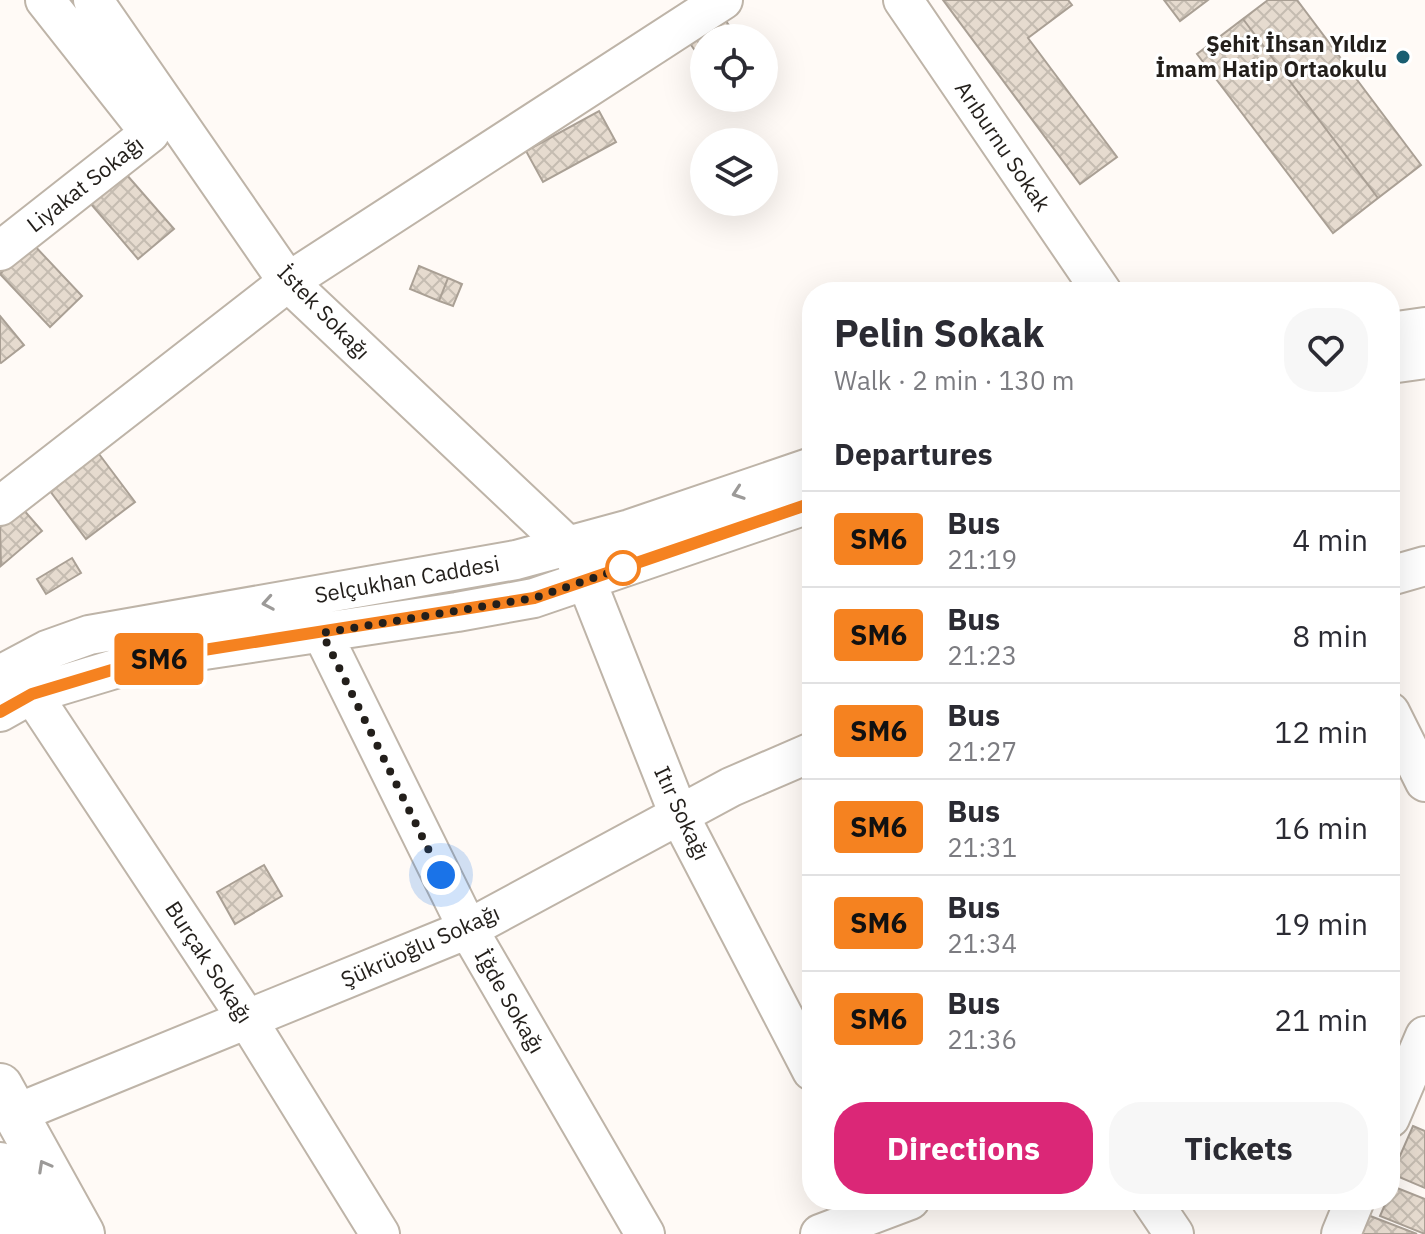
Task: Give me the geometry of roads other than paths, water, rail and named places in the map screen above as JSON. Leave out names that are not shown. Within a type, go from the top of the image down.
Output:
[{"type":"main road","points":[[8,1100],[82,1234]]},
{"type":"main road","points":[[0,1165],[22,1226]]},
{"type":"street","name":"Liyakat Sokağı","points":[[0,251],[150,133],[45,0]]},
{"type":"street","name":"İstek Sokağı","points":[[93,0],[288,282],[578,564]]},
{"type":"street","points":[[0,506],[288,282],[723,0]]},
{"type":"street","name":"Arıburnu Sokak","points":[[903,0],[1095,282]]},
{"type":"street","points":[[1400,331],[1425,327]]},
{"type":"street","points":[[1400,363],[1425,359]]},
{"type":"street","name":"Selçukhan Caddesi","points":[[16,703],[125,666],[191,652],[534,598],[578,564],[802,471]]},
{"type":"street","name":"Selçukhan Caddesi","points":[[0,675],[47,650],[89,635],[516,560],[578,564],[802,506]]},
{"type":"street","name":"Itır Sokağı","points":[[578,564],[679,815],[802,1052]]},
{"type":"street","points":[[1400,573],[1425,566]]},
{"type":"street","name":"İğde Sokağı","points":[[322,633],[468,929],[645,1234]]},
{"type":"street","name":"Burçak Sokağı","points":[[16,703],[247,1019],[380,1234]]},
{"type":"street","points":[[1400,732],[1425,782]]},
{"type":"street","name":"Şükrüoğlu Sokağı","points":[[8,1100],[247,1019],[468,929],[731,787],[802,756]]},
{"type":"street","points":[[1400,1087],[1425,1036]]},
{"type":"street","points":[[1158,1210],[1174,1234]]},
{"type":"street","points":[[1341,1234],[1351,1210]]},
{"type":"street","points":[[820,1234],[892,1211]]},
{"type":"place","name":"Şehit İhsan Yıldız İmam Hatip Ortaokulu","points":[[1403,57]]}]
